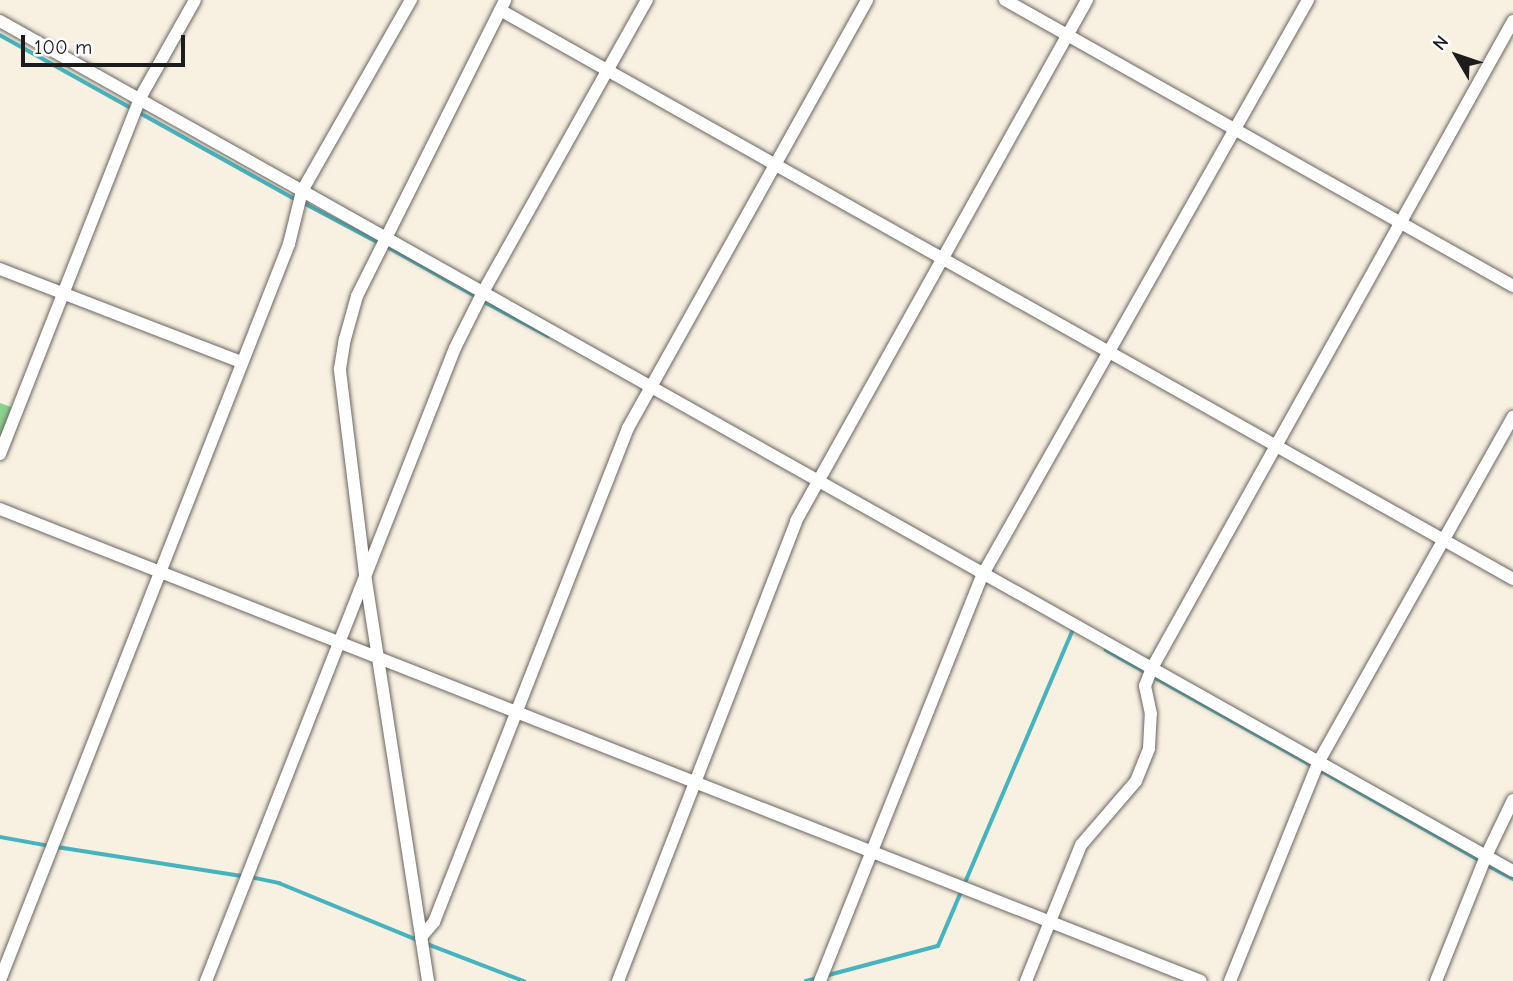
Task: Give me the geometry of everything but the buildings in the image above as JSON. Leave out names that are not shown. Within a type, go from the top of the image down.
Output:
[{"type":"street","points":[[0,454],[141,98],[195,0]]},
{"type":"street","points":[[0,980],[289,244],[302,191],[411,0]]},
{"type":"street","points":[[206,981],[455,348],[483,292],[647,0]]},
{"type":"street","points":[[421,937],[435,922],[628,428],[867,0]]},
{"type":"street","points":[[1005,0],[1513,286]]},
{"type":"street","points":[[618,981],[639,934],[694,782],[796,521],[1087,0]]},
{"type":"street","points":[[820,981],[983,574],[1308,0]]},
{"type":"street","points":[[428,981],[365,574],[341,369],[345,339],[357,296],[503,5],[608,70],[1276,443],[1513,579]]},
{"type":"street","points":[[0,21],[1513,871]]},
{"type":"street","points":[[1026,981],[1081,845],[1136,781],[1149,748],[1151,714],[1144,686],[1152,668],[1513,21]]},
{"type":"street","points":[[0,269],[241,362]]},
{"type":"street","points":[[1230,981],[1319,761],[1513,417]]},
{"type":"street","points":[[0,509],[1201,981]]},
{"type":"street","points":[[1436,981],[1486,856],[1513,800]]},
{"type":"green space","points":[[0,403],[14,408],[0,443]]},
{"type":"waterway","points":[[0,35],[295,199]]},
{"type":"waterway","points":[[302,202],[379,243]]},
{"type":"waterway","points":[[386,246],[477,297]]},
{"type":"waterway","points":[[483,301],[548,336]]},
{"type":"waterway","points":[[825,976],[938,946],[1073,630]]},
{"type":"waterway","points":[[1106,650],[1313,766]]},
{"type":"waterway","points":[[1320,770],[1481,861]]},
{"type":"waterway","points":[[0,837],[50,846]]},
{"type":"waterway","points":[[57,847],[243,876]]},
{"type":"waterway","points":[[1487,865],[1513,879]]},
{"type":"waterway","points":[[251,877],[279,883],[417,940]]},
{"type":"waterway","points":[[427,944],[524,981]]},
{"type":"waterway","points":[[806,981],[818,978]]}]
